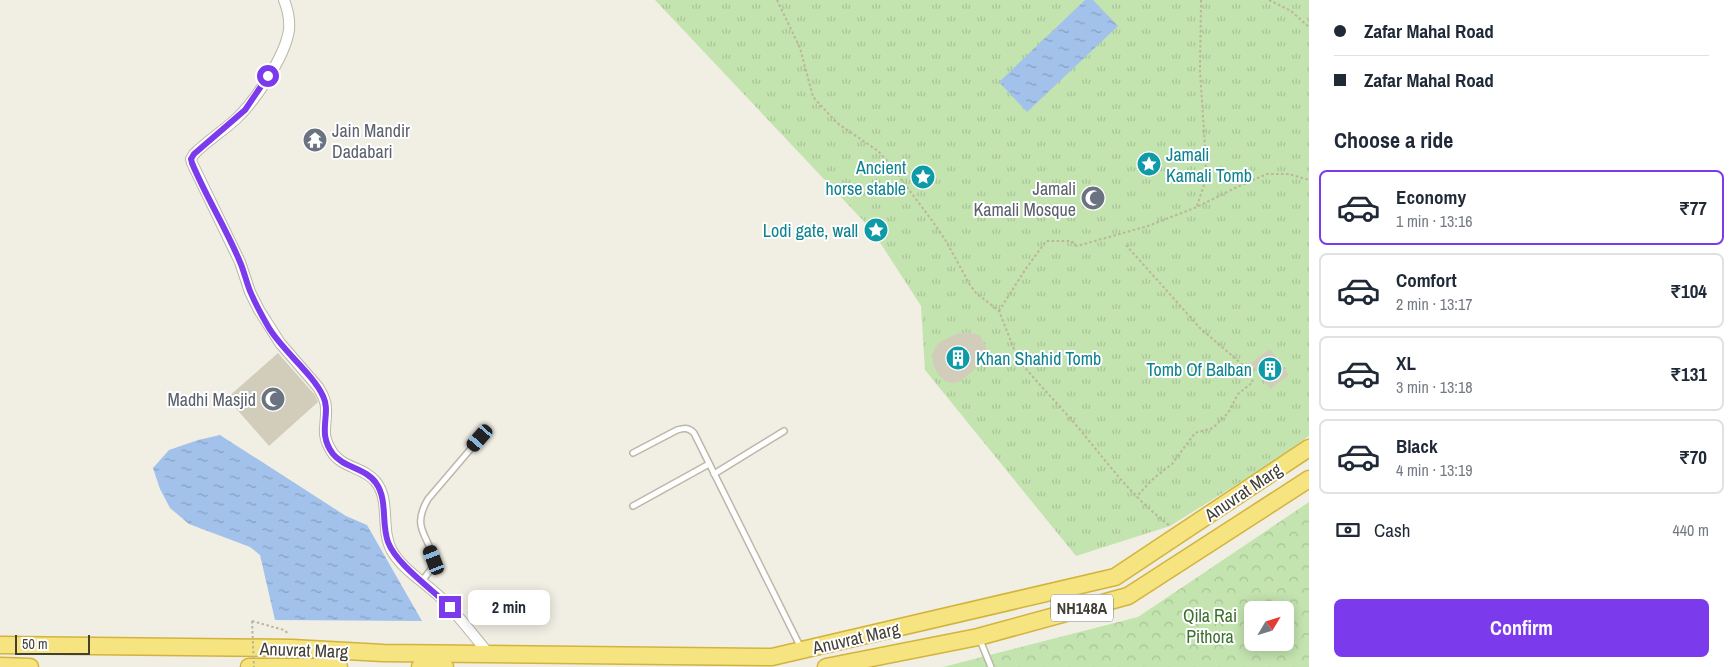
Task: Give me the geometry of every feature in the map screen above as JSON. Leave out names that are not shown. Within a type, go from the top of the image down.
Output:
[{"type":"highway","name":"Anuvrat Marg","points":[[0,645],[292,648],[383,653],[772,657],[1115,577],[1309,448]]},
{"type":"highway","name":"Anuvrat Marg","points":[[826,667],[978,637],[1128,596],[1309,479]]},
{"type":"highway","points":[[0,666],[30,667]]},
{"type":"highway","name":"Anuvrat Marg","points":[[249,667],[340,667]]},
{"type":"highway","points":[[420,667],[445,667]]},
{"type":"street","points":[[284,0],[289,14],[289,30],[284,48],[252,101],[228,126],[194,154],[191,159],[192,163],[240,262],[250,292],[259,310],[280,343],[318,387],[324,397],[326,408],[324,430],[333,454],[341,462],[369,475],[375,481],[381,491],[386,535],[394,554],[450,607],[489,654]]},
{"type":"lane","points":[[633,453],[676,430],[690,429],[694,433],[803,651]]},
{"type":"lane","points":[[714,474],[784,431]]},
{"type":"lane","points":[[422,581],[435,564],[420,523],[422,510],[428,499],[480,438]]},
{"type":"lane","points":[[633,506],[709,464]]},
{"type":"lane","points":[[978,637],[991,667]]},
{"type":"path","points":[[777,0],[800,48],[813,97],[838,123],[878,151],[890,164],[938,228],[970,285],[976,293],[999,311],[1016,354],[1022,364],[1082,432],[1122,482],[1136,497],[1180,534]]},
{"type":"path","points":[[1197,207],[1204,185],[1206,162],[1200,71],[1201,0]]},
{"type":"path","points":[[1269,0],[1291,11],[1309,27]]},
{"type":"path","points":[[999,311],[1046,241],[1071,241],[1077,246],[1148,226],[1197,207],[1267,174],[1289,174],[1309,180]]},
{"type":"path","points":[[1126,245],[1200,328],[1244,366],[1254,382],[1238,394],[1228,413],[1213,428],[1195,432],[1172,464],[1154,478],[1136,497]]},
{"type":"path","points":[[254,667],[252,621],[284,630]]},
{"type":"green space","points":[[655,0],[1309,0],[1309,436],[1271,463],[1170,526],[1076,556],[925,370],[921,306],[872,230]]},
{"type":"green space","name":"Qila Rai Pithora","points":[[1309,502],[1309,667],[943,667],[1138,617]]},
{"type":"water","points":[[1085,0],[1093,0],[1118,26],[1027,112],[999,82]]},
{"type":"water","points":[[220,435],[346,516],[367,525],[422,621],[275,620],[260,555],[250,547],[189,524],[170,508],[160,489],[153,468],[169,450]]},
{"type":"building","name":"Khan Shahid Tomb","points":[[970,332],[980,336],[986,346],[986,354],[973,371],[959,382],[945,381],[938,374],[934,366],[932,355],[938,343],[959,333]]},
{"type":"building","name":"Tomb Of Balban","points":[[1270,349],[1289,375],[1270,389],[1251,363]]},
{"type":"building","name":"Madhi Masjid","points":[[278,353],[315,395],[318,402],[269,446],[227,398]]},
{"type":"place","name":"Jain Mandir Dadabari","points":[[315,140]]},
{"type":"place","name":"Jamali Kamali Tomb","points":[[1149,164]]},
{"type":"place","name":"Ancient horse stable","points":[[923,177]]},
{"type":"place","name":"Jamali Kamali Mosque","points":[[1093,198]]},
{"type":"place","name":"Lodi gate, wall","points":[[876,230]]},
{"type":"place","name":"Khan Shahid Tomb","points":[[958,358]]},
{"type":"place","name":"Tomb Of Balban","points":[[1270,369]]},
{"type":"place","name":"Madhi Masjid","points":[[273,399]]},
{"type":"route","points":[[268,76],[245,110],[200,148],[191,159],[192,163],[240,262],[250,292],[259,310],[280,343],[318,387],[324,397],[326,408],[324,430],[333,454],[341,462],[369,475],[375,481],[381,491],[386,535],[394,554],[450,607]]}]
